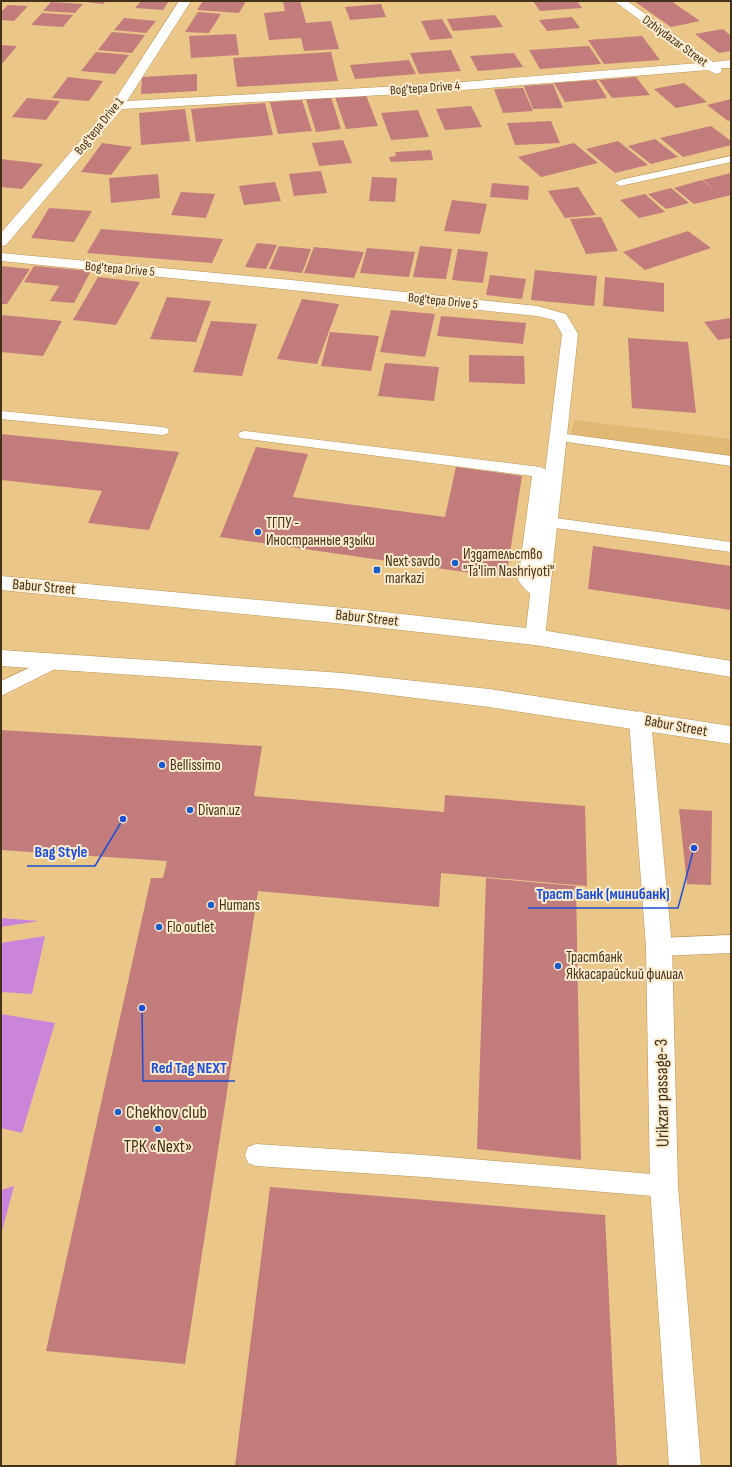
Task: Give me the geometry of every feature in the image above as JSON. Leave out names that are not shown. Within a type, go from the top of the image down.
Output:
[{"type":"street","name":"Bog'tepa Drive 1","points":[[1,242],[118,105],[185,1]]},
{"type":"street","name":"Dzhiydazar Street","points":[[620,1],[711,66]]},
{"type":"street","name":"Bog'tepa Drive 4","points":[[118,105],[438,88],[711,66],[728,70]]},
{"type":"street","name":"Bog'tepa Drive 5","points":[[1,257],[323,288],[537,311],[560,317],[570,334],[535,637]]},
{"type":"street","name":"Babur Street","points":[[1,583],[366,618],[535,637],[731,669]]},
{"type":"street","name":"Babur Street","points":[[1,658],[342,681],[489,698],[731,735]]},
{"type":"street","name":"Urikzar passage-3","points":[[640,720],[659,947],[664,1186],[685,1466]]},
{"type":"lane","points":[[620,183],[731,159]]},
{"type":"lane","points":[[1,415],[162,431]]},
{"type":"lane","points":[[245,435],[540,472],[526,580],[540,593]]},
{"type":"lane","points":[[559,438],[731,460]]},
{"type":"lane","points":[[548,522],[731,548]]},
{"type":"lane","points":[[1,689],[55,662]]},
{"type":"lane","points":[[659,947],[731,944]]},
{"type":"lane","points":[[256,1155],[424,1166],[664,1186]]},
{"type":"shaded area","points":[[574,420],[731,439],[731,456],[570,436]]},
{"type":"shaded area","points":[[1,918],[39,921],[1,927]]},
{"type":"shaded area","points":[[45,936],[32,994],[1,992],[1,943]]},
{"type":"shaded area","points":[[1,1014],[55,1023],[22,1133],[1,1128]]},
{"type":"shaded area","points":[[14,1186],[1,1235],[1,1190]]},
{"type":"building","points":[[79,1],[106,1],[103,4]]},
{"type":"building","points":[[141,1],[169,1],[163,10],[135,8]]},
{"type":"building","points":[[203,1],[246,1],[239,13],[197,10]]},
{"type":"building","points":[[283,1],[300,1],[306,23],[331,21],[339,49],[304,51],[301,38],[269,40],[264,13],[285,11]]},
{"type":"building","points":[[533,1],[577,1],[582,8],[540,11]]},
{"type":"building","points":[[634,1],[671,1],[700,21],[671,27]]},
{"type":"building","points":[[51,2],[83,4],[75,13],[43,11]]},
{"type":"building","points":[[381,4],[386,17],[350,20],[345,7]]},
{"type":"building","points":[[8,5],[28,6],[14,21],[1,20],[1,12]]},
{"type":"building","points":[[198,12],[221,14],[209,33],[185,32]]},
{"type":"building","points":[[42,13],[73,15],[63,27],[31,25]]},
{"type":"building","points":[[495,15],[503,27],[453,31],[447,19]]},
{"type":"building","points":[[572,17],[580,28],[547,31],[539,20]]},
{"type":"building","points":[[124,18],[156,21],[146,33],[114,30]]},
{"type":"building","points":[[442,19],[453,38],[430,40],[421,21]]},
{"type":"building","points":[[723,29],[731,36],[731,51],[719,53],[695,34]]},
{"type":"building","points":[[112,32],[145,35],[132,53],[98,50]]},
{"type":"building","points":[[236,34],[239,55],[191,58],[189,36]]},
{"type":"building","points":[[642,36],[660,60],[604,64],[588,40]]},
{"type":"building","points":[[1,45],[17,46],[1,65]]},
{"type":"building","points":[[589,46],[601,64],[540,69],[529,50]]},
{"type":"building","points":[[451,50],[461,71],[419,74],[410,53]]},
{"type":"building","points":[[96,52],[129,55],[115,74],[81,71]]},
{"type":"building","points":[[331,52],[338,81],[237,87],[233,58]]},
{"type":"building","points":[[514,53],[523,67],[478,71],[470,56]]},
{"type":"building","points":[[409,60],[416,74],[355,79],[350,65]]},
{"type":"building","points":[[197,74],[197,91],[141,94],[142,77]]},
{"type":"building","points":[[68,77],[103,81],[89,101],[52,98]]},
{"type":"building","points":[[636,77],[650,95],[612,98],[599,80]]},
{"type":"building","points":[[596,80],[607,98],[565,102],[554,83]]},
{"type":"building","points":[[684,83],[707,102],[676,108],[654,89]]},
{"type":"building","points":[[553,84],[563,108],[533,109],[524,86]]},
{"type":"building","points":[[523,88],[533,111],[503,113],[494,89]]},
{"type":"building","points":[[366,95],[378,126],[346,129],[335,97]]},
{"type":"building","points":[[331,97],[341,129],[316,132],[306,99]]},
{"type":"building","points":[[27,98],[60,101],[46,120],[12,117]]},
{"type":"building","points":[[731,99],[731,120],[728,121],[707,105]]},
{"type":"building","points":[[302,100],[312,131],[278,134],[270,102]]},
{"type":"building","points":[[265,103],[273,135],[196,142],[191,109]]},
{"type":"building","points":[[471,106],[482,127],[445,130],[436,109]]},
{"type":"building","points":[[185,109],[190,141],[141,145],[139,113]]},
{"type":"building","points":[[418,110],[429,137],[391,140],[381,113]]},
{"type":"building","points":[[551,121],[560,143],[515,145],[507,123]]},
{"type":"building","points":[[711,126],[731,141],[731,145],[683,157],[660,138]]},
{"type":"building","points":[[655,139],[678,157],[651,164],[628,146]]},
{"type":"building","points":[[343,140],[352,163],[319,166],[312,143]]},
{"type":"building","points":[[618,141],[648,165],[615,173],[586,149]]},
{"type":"building","points":[[102,143],[132,147],[111,175],[81,172]]},
{"type":"building","points":[[574,143],[598,163],[541,177],[518,157]]},
{"type":"building","points":[[431,150],[433,160],[391,162],[389,157],[396,156],[395,152]]},
{"type":"building","points":[[1,159],[43,164],[22,189],[1,187]]},
{"type":"building","points":[[321,171],[327,193],[294,196],[289,174]]},
{"type":"building","points":[[731,173],[731,195],[694,204],[674,188],[702,180],[720,194],[703,180]]},
{"type":"building","points":[[158,174],[160,198],[111,203],[109,178]]},
{"type":"building","points":[[372,177],[397,178],[395,202],[369,201]]},
{"type":"building","points":[[275,182],[281,201],[244,205],[239,186]]},
{"type":"building","points":[[492,183],[529,186],[528,200],[490,197]]},
{"type":"building","points":[[578,187],[596,215],[565,218],[548,191]]},
{"type":"building","points":[[671,188],[689,203],[666,209],[648,194]]},
{"type":"building","points":[[181,192],[215,194],[206,218],[171,215]]},
{"type":"building","points":[[645,194],[665,212],[639,218],[620,200]]},
{"type":"building","points":[[452,200],[487,204],[480,234],[444,231]]},
{"type":"building","points":[[49,208],[92,211],[74,242],[31,238]]},
{"type":"building","points":[[601,217],[618,251],[586,254],[570,219]]},
{"type":"building","points":[[101,229],[223,239],[212,263],[87,253]]},
{"type":"building","points":[[688,231],[711,248],[645,270],[623,252]]},
{"type":"building","points":[[257,243],[277,245],[266,269],[245,267]]},
{"type":"building","points":[[279,246],[311,249],[302,273],[269,269]]},
{"type":"building","points":[[420,246],[452,249],[446,279],[413,277]]},
{"type":"building","points":[[314,247],[364,252],[354,278],[304,273]]},
{"type":"building","points":[[367,248],[415,252],[409,277],[360,273]]},
{"type":"building","points":[[458,249],[488,252],[483,283],[452,280]]},
{"type":"building","points":[[1,266],[30,269],[7,304],[1,304]]},
{"type":"building","points":[[34,266],[91,271],[74,303],[50,301],[59,286],[24,282]]},
{"type":"building","points":[[535,270],[597,276],[594,306],[531,300]]},
{"type":"building","points":[[490,275],[526,279],[522,299],[486,295]]},
{"type":"building","points":[[98,277],[140,282],[116,325],[73,320]]},
{"type":"building","points":[[605,277],[664,283],[664,312],[603,306]]},
{"type":"building","points":[[167,297],[211,301],[196,342],[150,339]]},
{"type":"building","points":[[302,299],[339,304],[317,364],[277,359]]},
{"type":"building","points":[[391,310],[435,314],[425,357],[380,352]]},
{"type":"building","points":[[3,315],[62,321],[43,356],[1,352],[1,318]]},
{"type":"building","points":[[441,316],[526,323],[523,344],[437,336]]},
{"type":"building","points":[[731,318],[731,338],[718,340],[704,322]]},
{"type":"building","points":[[211,321],[257,324],[242,376],[193,372]]},
{"type":"building","points":[[330,332],[379,336],[371,371],[321,366]]},
{"type":"building","points":[[628,338],[688,342],[696,413],[632,408]]},
{"type":"building","points":[[469,355],[524,356],[525,384],[469,382]]},
{"type":"building","points":[[385,363],[439,367],[434,401],[378,396]]},
{"type":"building","points":[[1,434],[179,452],[149,530],[88,523],[102,491],[1,480]]},
{"type":"building","points":[[256,447],[308,454],[293,497],[445,517],[456,467],[522,476],[506,578],[220,537]]},
{"type":"building","points":[[593,546],[731,566],[731,610],[588,589]]},
{"type":"building","name":"ТРК «Next»","points":[[1,730],[262,746],[254,796],[444,812],[445,795],[585,806],[587,886],[441,873],[439,907],[258,891],[185,1364],[46,1351],[151,878],[163,878],[167,861],[1,850]]},
{"type":"building","points":[[679,809],[712,811],[711,885],[687,884]]},
{"type":"building","points":[[486,878],[576,886],[581,1160],[477,1149]]},
{"type":"building","points":[[270,1187],[605,1215],[617,1466],[235,1466]]},
{"type":"place","name":"ТГПУ - Иностранные языки","points":[[258,532]]},
{"type":"place","name":"Издательство \"Ta'lim Nashriyoti\"","points":[[455,563]]},
{"type":"place","name":"Next savdo markazi","points":[[377,570]]},
{"type":"place","name":"Bellissimo","points":[[162,765]]},
{"type":"place","name":"Divan.uz","points":[[190,810]]},
{"type":"place","name":"Bag Style","points":[[123,819]]},
{"type":"place","name":"Траст Банк (минибанк)","points":[[694,848]]},
{"type":"place","name":"Humans","points":[[211,905]]},
{"type":"place","name":"Flo outlet","points":[[159,927]]},
{"type":"place","name":"Трастбанк Яккасарайский филиал","points":[[558,966]]},
{"type":"place","name":"Red Tag NEXT","points":[[142,1008]]},
{"type":"place","name":"Chekhov club","points":[[118,1112]]},
{"type":"place","name":"ТРК «Next»","points":[[158,1129]]}]
